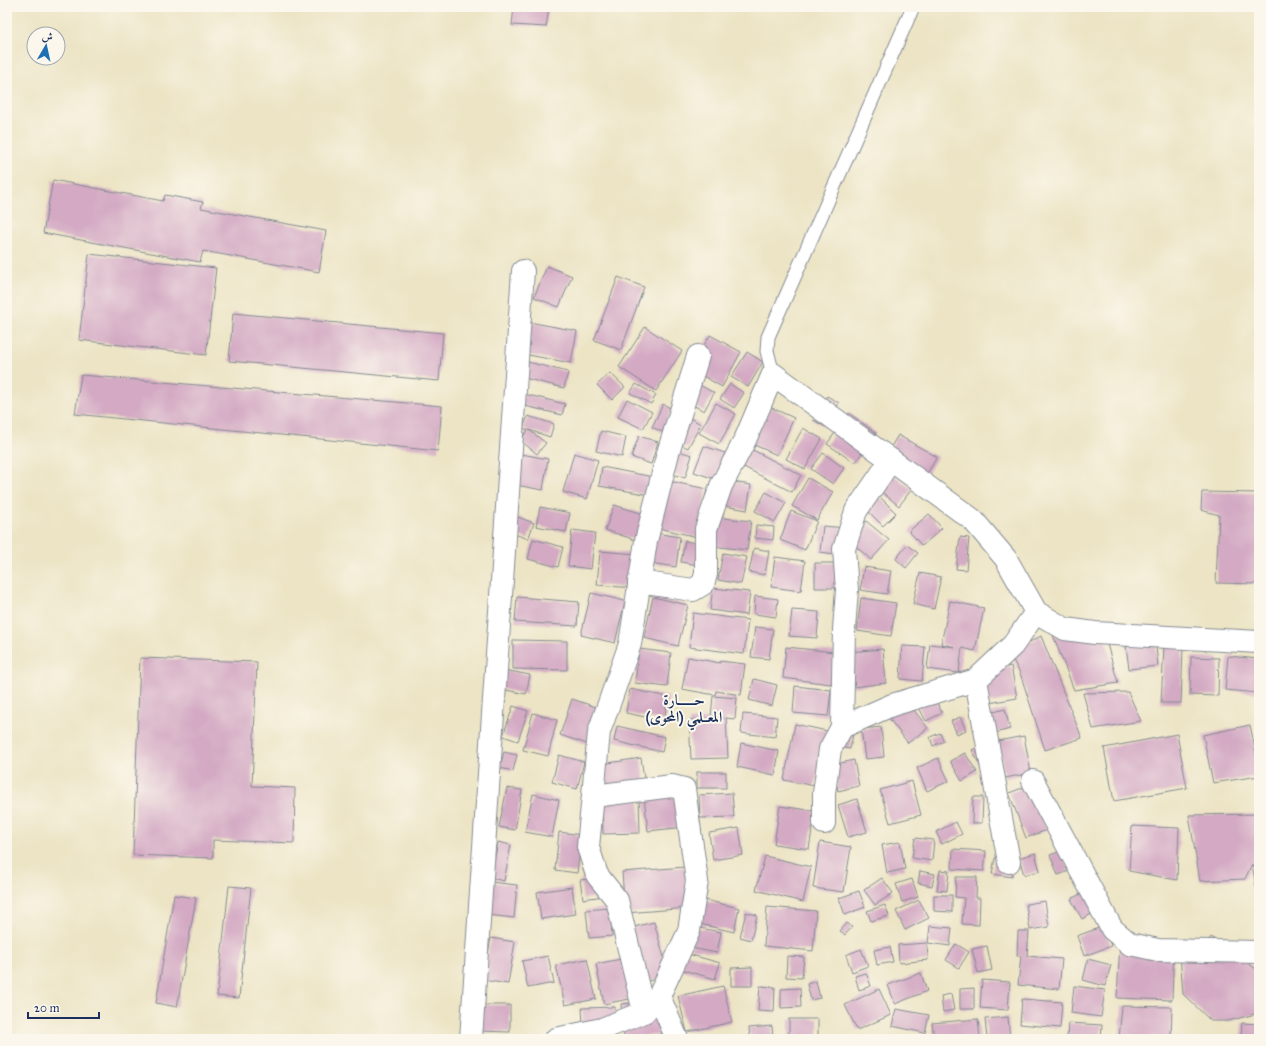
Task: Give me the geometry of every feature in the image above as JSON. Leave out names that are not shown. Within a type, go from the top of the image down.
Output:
[{"type":"street","points":[[471,1039],[522,271]]},
{"type":"street","points":[[644,1012],[617,900],[596,875],[588,847],[599,732],[630,644],[646,541],[668,453],[698,356]]},
{"type":"street","points":[[639,582],[693,590],[703,584],[706,574],[706,529],[721,486],[745,440],[774,374],[973,520],[1006,559],[1036,612],[1065,629],[1259,642]]},
{"type":"street","points":[[824,824],[824,794],[830,749],[842,727],[844,637],[847,590],[844,549],[856,511],[891,460]]},
{"type":"street","points":[[842,727],[892,705],[976,680],[1013,645],[1036,612]]},
{"type":"street","points":[[976,680],[1009,862]]},
{"type":"street","points":[[1033,781],[1112,929],[1130,944],[1158,950],[1259,952]]},
{"type":"street","points":[[556,1039],[602,1029],[644,1012],[659,996],[689,931],[697,881],[684,789],[672,786],[594,796]]},
{"type":"street","points":[[659,996],[677,1039]]},
{"type":"lane","points":[[774,374],[767,351],[768,337],[913,7]]},
{"type":"building","points":[[514,7],[549,7],[546,27],[512,25]]},
{"type":"building","points":[[53,180],[163,201],[165,195],[203,202],[201,208],[326,231],[319,272],[203,251],[200,262],[43,233]]},
{"type":"building","points":[[89,254],[216,268],[206,355],[79,340]]},
{"type":"building","points":[[547,266],[572,276],[559,307],[534,297]]},
{"type":"building","points":[[618,277],[644,287],[621,350],[594,340]]},
{"type":"building","points":[[233,313],[443,333],[439,381],[229,361]]},
{"type":"building","points":[[529,322],[577,331],[571,363],[523,354]]},
{"type":"building","points":[[645,327],[682,351],[656,391],[619,367]]},
{"type":"building","points":[[710,335],[741,352],[722,387],[691,369]]},
{"type":"building","points":[[747,352],[763,362],[748,387],[731,377]]},
{"type":"building","points":[[524,361],[568,372],[564,388],[520,377]]},
{"type":"building","points":[[610,373],[625,387],[612,400],[597,385]]},
{"type":"building","points":[[81,375],[442,406],[438,451],[75,414]]},
{"type":"building","points":[[696,383],[714,393],[704,411],[685,401]]},
{"type":"building","points":[[636,384],[656,395],[651,404],[630,393]]},
{"type":"building","points":[[730,384],[744,393],[734,408],[720,399]]},
{"type":"building","points":[[524,394],[565,404],[562,415],[521,405]]},
{"type":"building","points":[[827,396],[839,403],[826,427],[813,420]]},
{"type":"building","points":[[627,399],[652,412],[643,429],[618,417]]},
{"type":"building","points":[[716,403],[736,414],[719,444],[699,433]]},
{"type":"building","points":[[663,404],[672,409],[662,432],[652,427]]},
{"type":"building","points":[[770,407],[794,418],[777,455],[752,444]]},
{"type":"building","points":[[849,413],[876,433],[855,463],[827,444]]},
{"type":"building","points":[[528,416],[554,424],[550,437],[529,430],[546,443],[537,454],[520,440],[528,430],[523,428]]},
{"type":"building","points":[[686,416],[701,424],[688,448],[673,441]]},
{"type":"building","points":[[803,428],[822,439],[805,469],[786,459]]},
{"type":"building","points":[[601,431],[626,437],[622,457],[596,451]]},
{"type":"building","points":[[898,435],[937,457],[924,479],[885,457]]},
{"type":"building","points":[[639,436],[658,442],[651,464],[631,457]]},
{"type":"building","points":[[704,446],[725,453],[715,479],[694,472]]},
{"type":"building","points":[[749,448],[801,475],[792,492],[740,465]]},
{"type":"building","points":[[678,451],[692,455],[685,478],[672,474]]},
{"type":"building","points":[[516,453],[548,459],[543,490],[510,484]]},
{"type":"building","points":[[574,453],[598,460],[587,499],[563,492]]},
{"type":"building","points":[[823,453],[844,468],[833,484],[811,469]]},
{"type":"building","points":[[880,465],[912,489],[899,506],[868,481]]},
{"type":"building","points":[[602,467],[653,477],[650,495],[599,486]]},
{"type":"building","points":[[808,478],[833,492],[817,520],[792,506]]},
{"type":"building","points":[[664,480],[707,489],[697,537],[654,527]]},
{"type":"building","points":[[727,481],[751,485],[747,510],[724,506]]},
{"type":"building","points":[[873,490],[896,513],[883,526],[860,503]]},
{"type":"building","points":[[766,492],[786,503],[775,522],[755,511]]},
{"type":"building","points":[[1202,492],[1259,493],[1259,584],[1216,583],[1219,515],[1201,510]]},
{"type":"building","points":[[614,505],[644,514],[636,540],[605,530]]},
{"type":"building","points":[[540,507],[570,513],[566,532],[536,526]]},
{"type":"building","points":[[791,511],[817,521],[805,550],[780,540]]},
{"type":"building","points":[[929,514],[942,528],[922,546],[909,531]]},
{"type":"building","points":[[518,517],[534,523],[528,539],[512,533]]},
{"type":"building","points":[[714,517],[751,521],[747,550],[711,546]]},
{"type":"building","points":[[866,521],[889,540],[871,560],[849,540]]},
{"type":"building","points":[[756,525],[774,527],[773,540],[755,538]]},
{"type":"building","points":[[823,526],[846,528],[843,555],[820,552]]},
{"type":"building","points":[[572,530],[595,533],[591,569],[568,566]]},
{"type":"building","points":[[655,533],[680,537],[676,567],[650,563]]},
{"type":"building","points":[[960,537],[969,538],[966,570],[956,569]]},
{"type":"building","points":[[533,539],[563,547],[558,567],[528,559]]},
{"type":"building","points":[[685,541],[702,544],[698,565],[681,562]]},
{"type":"building","points":[[907,545],[918,553],[906,568],[896,559]]},
{"type":"building","points":[[754,548],[769,551],[765,575],[749,572]]},
{"type":"building","points":[[600,551],[636,554],[633,588],[597,585]]},
{"type":"building","points":[[723,553],[747,557],[741,584],[718,580]]},
{"type":"building","points":[[775,557],[805,561],[801,591],[771,587]]},
{"type":"building","points":[[815,563],[842,563],[841,588],[815,588]]},
{"type":"building","points":[[864,567],[891,571],[887,594],[860,590]]},
{"type":"building","points":[[920,573],[941,577],[934,609],[913,604]]},
{"type":"building","points":[[713,588],[750,592],[747,615],[710,610]]},
{"type":"building","points":[[591,593],[625,601],[615,643],[581,635]]},
{"type":"building","points":[[755,596],[778,599],[776,617],[754,614]]},
{"type":"building","points":[[517,597],[579,602],[577,626],[515,622]]},
{"type":"building","points":[[653,597],[688,605],[678,646],[644,638]]},
{"type":"building","points":[[861,598],[896,603],[891,636],[857,631]]},
{"type":"building","points":[[950,601],[984,608],[975,651],[962,648],[959,673],[927,669],[930,644],[955,647],[941,644]]},
{"type":"building","points":[[792,610],[819,612],[817,638],[789,636]]},
{"type":"building","points":[[693,613],[748,620],[744,654],[689,647]]},
{"type":"building","points":[[755,627],[773,629],[769,659],[751,657]]},
{"type":"building","points":[[1154,627],[1158,666],[1129,669],[1124,630]]},
{"type":"building","points":[[1053,635],[1105,637],[1118,683],[1074,690]]},
{"type":"building","points":[[1041,636],[1082,738],[1045,750],[1020,673],[1009,653]]},
{"type":"building","points":[[513,640],[567,641],[567,670],[513,669]]},
{"type":"building","points":[[902,646],[925,647],[922,681],[900,679]]},
{"type":"building","points":[[786,647],[835,652],[831,684],[783,678]]},
{"type":"building","points":[[1164,647],[1183,648],[1181,703],[1161,703]]},
{"type":"building","points":[[639,649],[671,653],[667,687],[635,683]]},
{"type":"building","points":[[883,649],[886,683],[853,687],[849,652]]},
{"type":"building","points":[[1228,656],[1259,659],[1259,693],[1225,690]]},
{"type":"building","points":[[688,657],[720,663],[720,661],[745,664],[741,695],[716,691],[715,695],[682,689]]},
{"type":"building","points":[[1191,657],[1219,658],[1218,696],[1190,695]]},
{"type":"building","points":[[140,658],[257,662],[252,786],[295,788],[294,843],[213,840],[213,858],[133,855]]},
{"type":"building","points":[[1011,666],[1017,698],[989,703],[983,671]]},
{"type":"building","points":[[504,670],[530,675],[526,694],[501,689]]},
{"type":"building","points":[[754,679],[777,685],[772,706],[749,700]]},
{"type":"building","points":[[795,686],[831,690],[828,716],[793,713]]},
{"type":"building","points":[[630,689],[668,697],[664,721],[626,713]]},
{"type":"building","points":[[932,692],[942,713],[926,721],[915,700]]},
{"type":"building","points":[[1128,692],[1141,721],[1093,729],[1083,693]]},
{"type":"building","points":[[713,696],[737,698],[735,719],[726,718],[728,758],[691,759],[689,720],[724,718],[711,717]]},
{"type":"building","points":[[572,699],[599,708],[587,744],[560,735]]},
{"type":"building","points":[[906,700],[928,728],[908,743],[887,716]]},
{"type":"building","points":[[513,706],[528,711],[518,741],[503,736]]},
{"type":"building","points":[[1005,709],[1010,729],[995,733],[990,713]]},
{"type":"building","points":[[533,713],[557,720],[548,756],[523,750]]},
{"type":"building","points":[[743,714],[777,717],[775,737],[741,733]]},
{"type":"building","points":[[960,717],[966,730],[957,734],[951,721]]},
{"type":"building","points":[[795,724],[827,731],[815,786],[784,780]]},
{"type":"building","points":[[855,725],[850,749],[831,746]]},
{"type":"building","points":[[1250,725],[1259,767],[1259,776],[1213,783],[1203,735]]},
{"type":"building","points":[[617,726],[665,737],[662,752],[614,741]]},
{"type":"building","points":[[881,727],[884,757],[865,759],[861,729]]},
{"type":"building","points":[[940,733],[944,741],[933,746],[930,737]]},
{"type":"building","points":[[1177,734],[1187,788],[1114,801],[1104,748]]},
{"type":"building","points":[[1024,736],[1031,773],[1005,778],[998,741]]},
{"type":"building","points":[[741,743],[779,751],[775,775],[737,767]]},
{"type":"building","points":[[986,743],[981,767],[972,750]]},
{"type":"building","points":[[504,752],[517,755],[513,771],[500,768]]},
{"type":"building","points":[[965,753],[977,772],[962,781],[950,761]]},
{"type":"building","points":[[559,755],[584,762],[577,789],[552,782]]},
{"type":"building","points":[[641,758],[645,785],[607,791],[602,764]]},
{"type":"building","points":[[938,758],[949,781],[927,791],[917,768]]},
{"type":"building","points":[[854,760],[859,786],[838,791],[832,765]]},
{"type":"building","points":[[697,772],[726,772],[726,788],[697,788]]},
{"type":"building","points":[[912,781],[921,815],[890,823],[880,790]]},
{"type":"building","points":[[1030,785],[1047,830],[1026,838],[1009,793]]},
{"type":"building","points":[[507,788],[522,790],[515,830],[499,827]]},
{"type":"building","points":[[681,793],[685,827],[648,831],[644,797]]},
{"type":"building","points":[[732,793],[734,817],[700,818],[699,795]]},
{"type":"building","points":[[533,794],[559,800],[552,837],[525,832]]},
{"type":"building","points":[[639,797],[640,833],[603,834],[602,798]]},
{"type":"building","points":[[973,797],[983,797],[982,823],[972,823]]},
{"type":"building","points":[[857,799],[867,832],[848,837],[838,805]]},
{"type":"building","points":[[780,806],[815,811],[809,849],[774,844]]},
{"type":"building","points":[[1259,814],[1259,893],[1257,893],[1252,864],[1245,879],[1200,881],[1189,815]]},
{"type":"building","points":[[956,822],[962,834],[942,844],[936,832]]},
{"type":"building","points":[[1132,826],[1179,828],[1177,880],[1129,871]]},
{"type":"building","points":[[739,828],[743,855],[713,860],[709,833]]},
{"type":"building","points":[[559,832],[582,835],[577,873],[555,870]]},
{"type":"building","points":[[915,838],[934,840],[932,861],[912,858]]},
{"type":"building","points":[[498,842],[511,845],[504,881],[491,878]]},
{"type":"building","points":[[820,842],[851,847],[844,892],[813,888]]},
{"type":"building","points":[[900,842],[905,869],[887,873],[882,845]]},
{"type":"building","points":[[953,849],[986,851],[984,871],[952,869]]},
{"type":"building","points":[[1061,851],[1069,871],[1058,875],[1050,855]]},
{"type":"building","points":[[1035,853],[1040,871],[1024,875],[1019,858]]},
{"type":"building","points":[[765,856],[811,867],[803,902],[756,890]]},
{"type":"building","points":[[995,858],[1014,861],[1012,877],[992,874]]},
{"type":"building","points":[[685,867],[689,908],[625,913],[622,872]]},
{"type":"building","points":[[940,870],[949,871],[947,891],[937,890]]},
{"type":"building","points":[[920,871],[935,874],[932,886],[918,883]]},
{"type":"building","points":[[601,877],[604,896],[583,899],[580,880]]},
{"type":"building","points":[[956,877],[977,877],[976,898],[980,898],[979,925],[962,924],[964,898],[955,897]]},
{"type":"building","points":[[882,878],[893,893],[875,905],[864,890]]},
{"type":"building","points":[[912,879],[918,897],[902,902],[896,884]]},
{"type":"building","points":[[481,881],[517,885],[514,918],[478,914]]},
{"type":"building","points":[[229,886],[251,888],[239,998],[217,996]]},
{"type":"building","points":[[572,887],[576,914],[541,919],[537,892]]},
{"type":"building","points":[[1088,890],[1099,910],[1082,919],[1071,899]]},
{"type":"building","points":[[859,891],[865,907],[845,915],[839,898]]},
{"type":"building","points":[[174,895],[196,898],[177,1007],[156,1003]]},
{"type":"building","points":[[934,895],[952,895],[952,912],[934,911]]},
{"type":"building","points":[[705,900],[739,908],[734,932],[700,924]]},
{"type":"building","points":[[919,900],[929,918],[905,930],[896,911]]},
{"type":"building","points":[[1045,901],[1049,927],[1030,930],[1026,904]]},
{"type":"building","points":[[885,905],[889,916],[871,921],[867,911]]},
{"type":"building","points":[[767,907],[816,911],[813,951],[764,946]]},
{"type":"building","points":[[610,908],[612,936],[589,938],[586,910]]},
{"type":"building","points":[[746,912],[757,915],[751,940],[740,937]]},
{"type":"building","points":[[654,922],[669,975],[645,982],[630,928]]},
{"type":"building","points":[[847,923],[852,927],[845,935],[840,931]]},
{"type":"building","points":[[930,926],[952,928],[950,946],[928,943]]},
{"type":"building","points":[[1104,926],[1111,946],[1084,956],[1077,936]]},
{"type":"building","points":[[694,927],[721,932],[717,953],[691,948]]},
{"type":"building","points":[[1018,931],[1029,931],[1027,956],[1062,959],[1059,989],[1018,985],[1021,956],[1017,956]]},
{"type":"building","points":[[1211,937],[1259,971],[1259,1013],[1228,1021],[1211,1021],[1183,994],[1180,954],[1198,953]]},
{"type":"building","points":[[491,938],[515,942],[508,984],[483,980]]},
{"type":"building","points":[[1120,942],[1174,944],[1172,1000],[1117,998]]},
{"type":"building","points":[[927,943],[928,960],[899,963],[898,945]]},
{"type":"building","points":[[956,944],[969,952],[959,968],[946,960]]},
{"type":"building","points":[[987,946],[992,970],[978,973],[972,949]]},
{"type":"building","points":[[890,947],[893,962],[877,965],[874,950]]},
{"type":"building","points":[[861,949],[868,966],[852,972],[846,955]]},
{"type":"building","points":[[681,952],[720,963],[715,979],[676,968]]},
{"type":"building","points":[[548,956],[554,983],[528,988],[522,961]]},
{"type":"building","points":[[787,956],[804,957],[802,978],[786,977]]},
{"type":"building","points":[[626,958],[634,998],[604,1004],[596,964]]},
{"type":"building","points":[[587,959],[596,999],[565,1005],[556,965]]},
{"type":"building","points":[[1088,959],[1111,965],[1105,986],[1083,980]]},
{"type":"building","points":[[752,967],[752,986],[731,986],[731,968]]},
{"type":"building","points":[[866,973],[871,986],[859,990],[855,976]]},
{"type":"building","points":[[921,973],[927,991],[895,1004],[888,985]]},
{"type":"building","points":[[982,980],[1010,982],[1008,1010],[980,1008]]},
{"type":"building","points":[[816,981],[820,998],[811,1000],[807,984]]},
{"type":"building","points":[[723,986],[732,1022],[687,1032],[678,996]]},
{"type":"building","points":[[760,986],[775,987],[774,1012],[758,1011]]},
{"type":"building","points":[[1074,986],[1105,990],[1101,1017],[1071,1013]]},
{"type":"building","points":[[800,988],[801,1007],[781,1008],[781,989]]},
{"type":"building","points":[[974,988],[974,1009],[960,1009],[960,989]]},
{"type":"building","points":[[879,989],[891,1015],[857,1030],[845,1005]]},
{"type":"building","points":[[951,994],[954,1010],[943,1012],[941,996]]},
{"type":"building","points":[[1022,999],[1062,1002],[1060,1028],[1020,1024]]},
{"type":"building","points":[[660,1001],[662,1035],[624,1037],[621,1004]]},
{"type":"building","points":[[478,1005],[510,1005],[510,1032],[478,1031]]},
{"type":"building","points":[[1122,1006],[1172,1007],[1171,1039],[1119,1039]]},
{"type":"building","points":[[615,1007],[616,1039],[584,1039],[582,1008]]},
{"type":"building","points":[[896,1009],[929,1015],[925,1033],[892,1026]]},
{"type":"building","points":[[1008,1017],[1010,1039],[987,1039],[985,1019]]},
{"type":"building","points":[[789,1019],[818,1019],[818,1039],[789,1039]]},
{"type":"building","points":[[978,1019],[980,1039],[934,1039],[932,1023]]},
{"type":"building","points":[[1068,1023],[1102,1025],[1101,1039],[1067,1039]]},
{"type":"building","points":[[1242,1023],[1259,1024],[1259,1039],[1241,1039]]},
{"type":"building","points":[[772,1026],[773,1039],[750,1039],[749,1028]]},
{"type":"district","name":"حــــــارة المعــلمي (المحوى)","points":[[684,708]]}]
